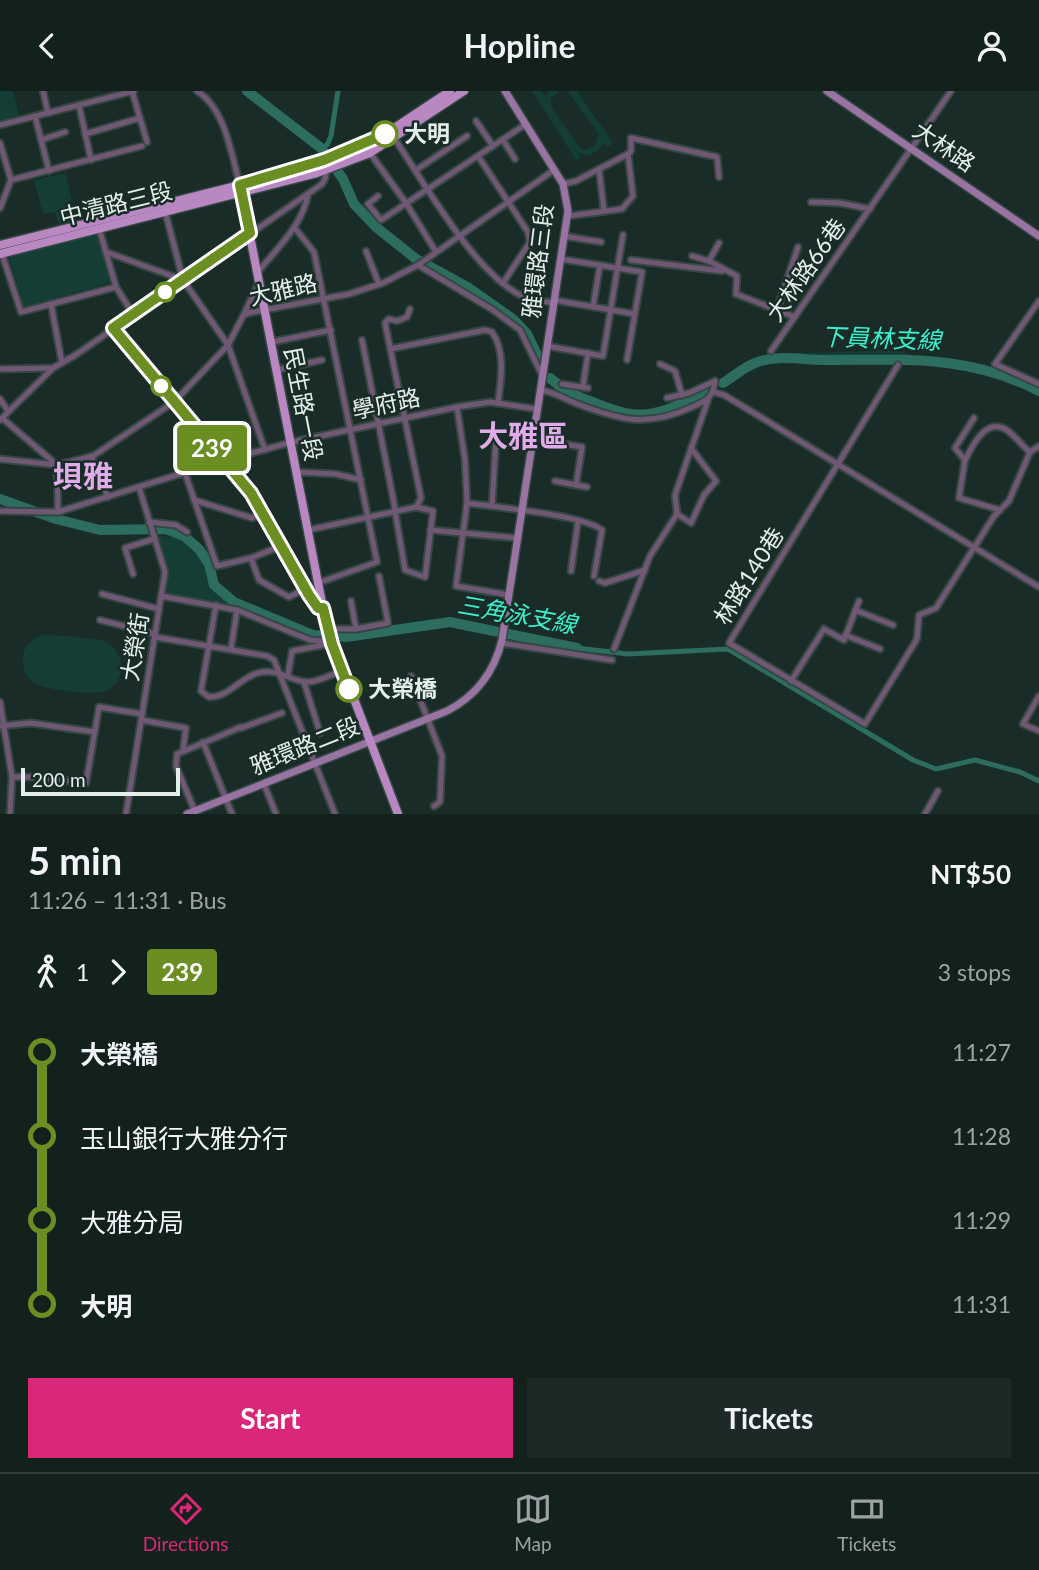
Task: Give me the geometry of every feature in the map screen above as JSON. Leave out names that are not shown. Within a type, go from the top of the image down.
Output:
[{"type":"main road","points":[[330,163],[376,140],[450,91]]},
{"type":"main road","points":[[241,189],[370,153],[464,91]]},
{"type":"main road","name":"中清路三段","points":[[1,251],[165,212],[241,189]]},
{"type":"main road","name":"中清路三段","points":[[1,251],[241,189]]},
{"type":"main road","name":"民生路一段","points":[[241,189],[332,643]]},
{"type":"main road","points":[[332,643],[398,814]]},
{"type":"street","points":[[43,91],[48,113]]},
{"type":"street","points":[[0,125],[133,91],[140,118],[144,144],[11,180]]},
{"type":"street","points":[[197,91],[211,103],[222,123],[241,189]]},
{"type":"street","name":"雅環路三段","points":[[505,91],[563,184],[568,216],[537,409]]},
{"type":"street","name":"大林路","points":[[827,91],[1039,236]]},
{"type":"street","name":"大林路66巷","points":[[772,351],[951,91]]},
{"type":"street","points":[[79,105],[91,160]]},
{"type":"street","points":[[35,117],[49,171]]},
{"type":"street","points":[[85,134],[140,118]]},
{"type":"street","points":[[476,121],[493,146]]},
{"type":"street","points":[[378,196],[368,204],[382,220],[526,124]]},
{"type":"street","points":[[41,140],[65,132]]},
{"type":"street","points":[[416,170],[467,136]]},
{"type":"street","points":[[394,138],[460,236],[503,283],[523,296],[635,314]]},
{"type":"street","points":[[563,184],[628,154],[631,151],[631,138],[717,157],[719,177]]},
{"type":"street","points":[[503,140],[515,159]]},
{"type":"street","points":[[0,143],[11,180],[0,208]]},
{"type":"street","points":[[370,153],[407,203],[436,252]]},
{"type":"street","points":[[568,216],[622,209],[634,197],[628,154]]},
{"type":"street","points":[[478,156],[528,232],[530,242],[503,283]]},
{"type":"street","points":[[58,512],[57,465],[1,419],[53,368],[307,194],[325,179],[330,163]]},
{"type":"street","points":[[599,169],[604,211]]},
{"type":"street","name":"大雅路","points":[[0,459],[57,465],[91,456],[174,402],[228,345],[243,316],[265,308],[349,294],[379,284],[418,265],[554,170]]},
{"type":"street","points":[[258,272],[295,227],[305,210],[307,194]]},
{"type":"street","name":"大林路66巷","points":[[811,202],[839,203],[870,209]]},
{"type":"street","points":[[165,212],[183,280],[228,345],[264,450]]},
{"type":"street","points":[[295,227],[314,252],[377,562],[318,583]]},
{"type":"street","points":[[99,228],[116,286],[134,314]]},
{"type":"street","points":[[546,350],[603,356],[623,235]]},
{"type":"street","points":[[564,236],[601,242]]},
{"type":"street","points":[[709,261],[719,243]]},
{"type":"street","points":[[776,310],[799,247]]},
{"type":"street","points":[[366,250],[379,284]]},
{"type":"street","points":[[1,251],[21,312],[116,286]]},
{"type":"street","points":[[106,252],[183,280]]},
{"type":"street","points":[[692,256],[709,261],[737,276],[736,294],[795,317]]},
{"type":"street","points":[[561,258],[642,272],[627,360]]},
{"type":"street","points":[[631,260],[725,271]]},
{"type":"street","points":[[418,265],[493,310],[520,330],[542,375]]},
{"type":"street","points":[[593,307],[600,265]]},
{"type":"street","points":[[243,316],[260,283]]},
{"type":"street","points":[[1039,301],[995,364],[1039,384]]},
{"type":"street","points":[[51,304],[62,363]]},
{"type":"street","points":[[410,309],[407,317],[385,323],[421,498],[416,507]]},
{"type":"street","points":[[113,328],[251,493],[305,589],[318,608],[323,608]]},
{"type":"street","points":[[272,342],[331,330]]},
{"type":"street","points":[[390,349],[485,330],[492,332],[496,337],[502,369],[498,403]]},
{"type":"street","points":[[308,530],[396,511],[416,507],[433,511],[425,577],[405,570],[396,511],[362,340]]},
{"type":"street","points":[[562,384],[585,387],[588,353]]},
{"type":"street","points":[[277,370],[322,361]]},
{"type":"street","points":[[660,364],[675,371],[682,395]]},
{"type":"street","points":[[838,465],[898,365]]},
{"type":"street","points":[[0,369],[53,368]]},
{"type":"street","points":[[614,649],[650,556],[677,514],[675,495],[708,400],[714,392],[715,381],[682,395],[667,398]]},
{"type":"street","points":[[540,390],[556,393],[571,402],[630,421],[661,418],[708,400]]},
{"type":"street","points":[[714,392],[724,395],[1039,587]]},
{"type":"street","points":[[0,399],[8,411]]},
{"type":"street","name":"學府路","points":[[0,511],[58,512],[292,442],[457,407],[498,403],[537,409]]},
{"type":"street","points":[[457,407],[465,460],[467,503],[456,586],[509,595]]},
{"type":"street","name":"雅環路二段","points":[[192,813],[462,703],[485,681],[502,642],[537,409]]},
{"type":"street","points":[[965,460],[955,448],[974,418]]},
{"type":"street","points":[[1000,510],[959,498],[965,460],[976,439],[988,429],[1001,427],[1030,452]]},
{"type":"street","points":[[492,506],[496,439]]},
{"type":"street","points":[[532,439],[582,447],[576,485]]},
{"type":"street","points":[[207,442],[215,440],[242,456]]},
{"type":"street","points":[[973,548],[1009,501],[1030,452],[1039,446]]},
{"type":"street","points":[[677,514],[691,523],[704,495],[716,481],[691,448]]},
{"type":"street","points":[[91,456],[108,497]]},
{"type":"street","name":"林路140巷","points":[[838,465],[729,643],[865,724],[917,639],[919,615],[936,608],[973,548]]},
{"type":"street","points":[[296,472],[336,474],[361,480]]},
{"type":"street","points":[[185,473],[217,566],[251,558],[281,545]]},
{"type":"street","points":[[555,481],[587,487]]},
{"type":"street","name":"大榮街","points":[[125,814],[165,572],[139,488]]},
{"type":"street","points":[[194,500],[252,518],[262,513]]},
{"type":"street","points":[[467,503],[595,524],[602,530],[597,579],[605,583],[645,570]]},
{"type":"street","points":[[571,571],[578,521]]},
{"type":"street","points":[[149,523],[176,525],[187,533]]},
{"type":"street","points":[[430,530],[517,538]]},
{"type":"street","points":[[133,574],[125,548],[154,538]]},
{"type":"street","points":[[251,558],[259,580],[289,597],[305,589]]},
{"type":"street","points":[[328,629],[356,629],[388,623],[379,576]]},
{"type":"street","points":[[102,594],[159,609]]},
{"type":"street","points":[[161,596],[237,610],[310,641],[332,643]]},
{"type":"street","points":[[351,601],[356,629]]},
{"type":"street","points":[[792,681],[824,629],[844,640],[859,601]]},
{"type":"street","points":[[216,605],[201,691],[209,697],[216,697],[236,688],[254,674],[278,672],[303,682],[312,682],[342,671]]},
{"type":"street","points":[[231,649],[237,610]]},
{"type":"street","points":[[855,610],[893,625]]},
{"type":"street","points":[[100,620],[155,636],[267,656],[274,660],[335,814]]},
{"type":"street","points":[[845,635],[880,649]]},
{"type":"street","points":[[502,642],[612,660]]},
{"type":"street","points":[[288,675],[292,651],[332,643]]},
{"type":"street","points":[[411,676],[442,756],[440,802],[434,806]]},
{"type":"street","points":[[303,682],[320,733]]},
{"type":"street","points":[[1039,696],[1023,724],[1039,731]]},
{"type":"street","points":[[0,702],[12,776],[10,814]]},
{"type":"street","points":[[12,776],[86,783],[99,707],[186,728],[183,750]]},
{"type":"street","points":[[192,813],[176,766],[177,754],[282,713]]},
{"type":"street","points":[[2,726],[31,723],[95,732]]},
{"type":"street","points":[[203,742],[232,814]]},
{"type":"street","points":[[264,784],[276,814]]},
{"type":"street","points":[[925,814],[938,790]]},
{"type":"green space","points":[[0,91],[13,91],[19,115],[0,120]]},
{"type":"green space","points":[[532,91],[541,91],[545,97],[549,91],[559,91],[551,98],[551,107],[580,148],[586,150],[595,146],[599,134],[567,91],[577,91],[613,143],[608,147],[604,143],[599,150],[588,156],[578,153],[580,158],[576,160]]},
{"type":"green space","points":[[65,173],[72,201],[65,203],[70,222],[59,225],[55,212],[43,214],[34,180]]},
{"type":"green space","points":[[97,234],[110,283],[24,307],[9,257]]},
{"type":"green space","points":[[892,350],[911,356],[823,358],[782,354]]},
{"type":"green space","points":[[158,536],[177,537],[198,554],[206,567],[214,591],[237,609],[168,596],[165,593],[168,572]]},
{"type":"green space","points":[[45,634],[102,640],[109,644],[119,656],[121,664],[121,672],[114,686],[106,691],[92,693],[71,692],[36,684],[25,673],[23,654],[28,644]]},
{"type":"waterway","name":"下員林支線","points":[[247,91],[321,148],[343,179],[354,204],[376,227],[416,259],[469,288],[513,319],[527,334],[540,361]]},
{"type":"waterway","points":[[321,148],[327,145],[331,136],[338,91]]},
{"type":"waterway","name":"下員林支線","points":[[723,383],[763,360],[907,360],[960,365],[986,371],[1039,391]]},
{"type":"waterway","name":"下員林支線","points":[[550,378],[576,395],[612,409],[641,415],[661,411],[710,390]]},
{"type":"waterway","name":"三角泳支線","points":[[0,499],[56,519],[100,530],[166,529],[184,536],[199,549],[209,564],[214,585],[234,602],[313,635],[346,637],[450,622],[577,648]]},
{"type":"waterway","name":"三角泳支線","points":[[577,648],[628,654],[728,649],[913,760],[936,769],[975,760],[1020,772],[1039,781]]},
{"type":"bus line","name":"239","points":[[349,689],[332,644],[323,608],[318,608],[309,595],[251,493],[113,328],[250,233],[240,185],[324,160],[385,134]]},
{"type":"place","name":"大明","points":[[385,134]]},
{"type":"place","name":"大榮橋","points":[[349,689]]},
{"type":"district","name":"大雅區","points":[[523,437]]},
{"type":"district","name":"垻雅","points":[[83,477]]}]
